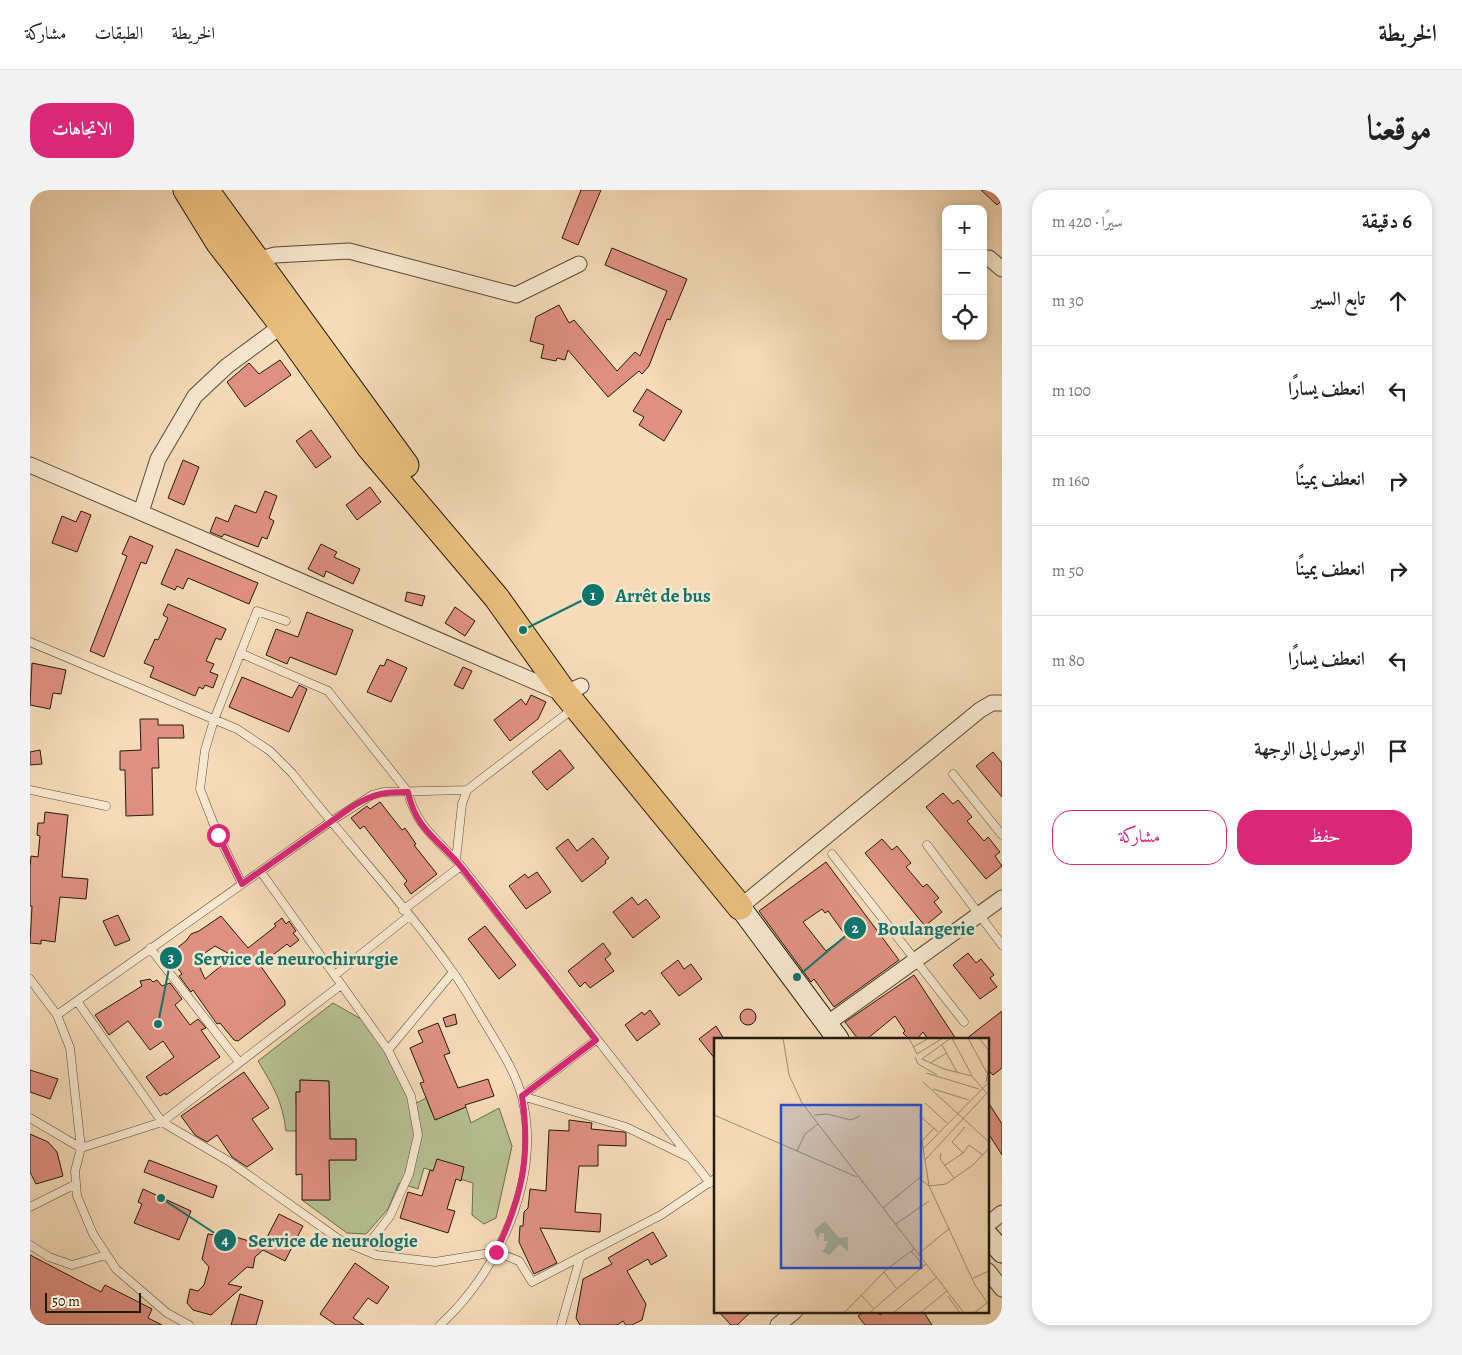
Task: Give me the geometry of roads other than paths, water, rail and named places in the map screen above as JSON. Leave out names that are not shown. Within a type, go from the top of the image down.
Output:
[{"type":"highway","points":[[186,190],[218,242],[289,320]]},
{"type":"highway","points":[[206,190],[256,260],[289,320],[369,447],[496,597],[740,907]]},
{"type":"main road","points":[[740,907],[833,1031]]},
{"type":"main road","points":[[989,1237],[1002,1252]]},
{"type":"street","points":[[256,260],[275,254],[349,251],[516,295],[579,264]]},
{"type":"street","points":[[990,258],[1002,269]]},
{"type":"street","points":[[140,512],[158,459],[195,396],[228,366],[289,320]]},
{"type":"street","points":[[30,465],[557,691],[574,694]]},
{"type":"street","points":[[740,907],[980,710],[992,703],[1002,703]]},
{"type":"street","points":[[833,1031],[916,960],[1002,898]]},
{"type":"street","points":[[989,1223],[1002,1213]]},
{"type":"street","points":[[989,1273],[1002,1289]]},
{"type":"street","points":[[778,1325],[794,1312]]},
{"type":"lane","points":[[242,884],[218,835],[200,790],[205,750],[214,720],[257,611],[286,621]]},
{"type":"lane","points":[[30,642],[237,729],[270,751],[292,773],[453,972],[505,1056],[522,1096],[526,1127],[525,1167],[514,1215],[496,1252],[459,1307],[440,1325]]},
{"type":"lane","points":[[77,1001],[162,1122],[230,1162],[340,1240],[376,1255],[435,1262],[496,1252],[519,1261],[532,1282],[662,1215],[713,1180],[690,1158],[458,863],[428,834],[412,810],[408,792],[328,691],[240,653]]},
{"type":"lane","points":[[334,975],[406,913],[458,863],[462,804],[467,790],[574,694]]},
{"type":"lane","points":[[953,774],[1002,835]]},
{"type":"lane","points":[[30,790],[106,806]]},
{"type":"lane","points":[[56,1015],[330,822],[372,795],[383,792],[467,790]]},
{"type":"lane","points":[[927,845],[1002,945]]},
{"type":"lane","points":[[832,854],[964,1022]]},
{"type":"lane","points":[[261,872],[388,1050],[411,1096],[418,1135],[409,1174],[390,1216],[364,1250]]},
{"type":"lane","points":[[150,948],[239,1062]]},
{"type":"lane","points":[[388,1050],[453,972]]},
{"type":"lane","points":[[30,979],[56,1015],[70,1048],[81,1148],[75,1171],[77,1196],[90,1226],[116,1269],[160,1307],[189,1325]]},
{"type":"lane","points":[[30,1118],[81,1148],[162,1122],[341,985]]},
{"type":"lane","points":[[522,1096],[596,1040]]},
{"type":"lane","points":[[522,1096],[626,1127],[690,1158]]},
{"type":"lane","points":[[30,1207],[76,1184]]},
{"type":"lane","points":[[30,1245],[49,1257],[72,1265],[106,1255]]},
{"type":"lane","points":[[561,1325],[580,1258]]},
{"type":"place","name":"Arrêt de bus","points":[[523,630]]},
{"type":"place","name":"Boulangerie","points":[[797,977]]},
{"type":"place","name":"Service de neurochirurgie","points":[[158,1024]]},
{"type":"place","name":"Service de neurologie","points":[[161,1198]]}]
